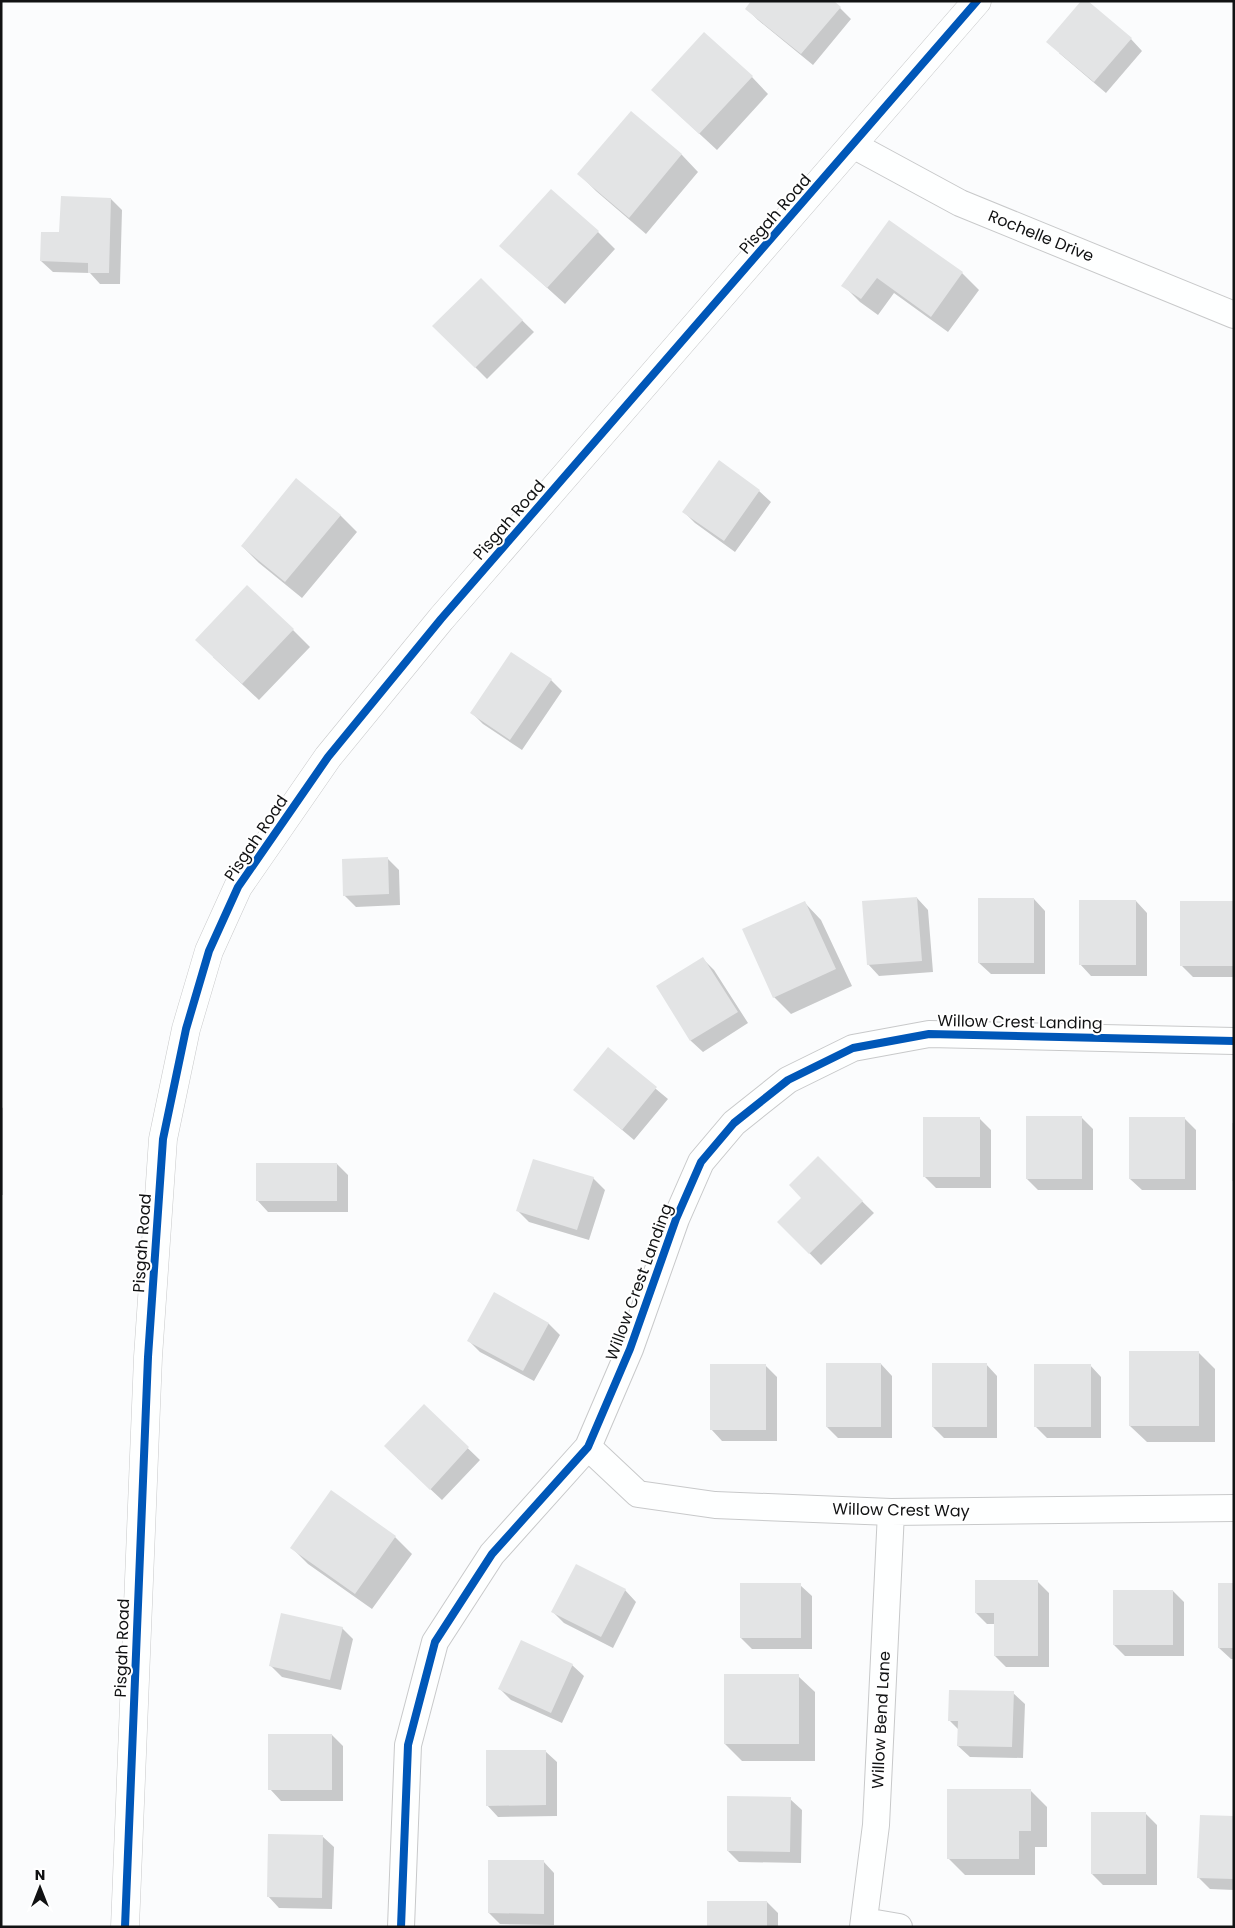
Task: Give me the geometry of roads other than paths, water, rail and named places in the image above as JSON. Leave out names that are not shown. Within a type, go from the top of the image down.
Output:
[{"type":"street","name":"Pisgah Road","points":[[125,1927],[148,1357],[163,1139],[186,1029],[209,950],[238,887],[328,757],[441,619],[977,1]]},
{"type":"street","name":"Rochelle Drive","points":[[854,145],[960,203],[1234,314]]},
{"type":"street","name":"Willow Crest Landing","points":[[401,1927],[408,1746],[435,1642],[492,1554],[588,1448],[630,1348],[676,1218],[701,1162],[734,1123],[788,1080],[853,1048],[929,1034],[1234,1041]]},
{"type":"street","name":"Willow Crest Way","points":[[588,1448],[638,1494],[715,1505],[891,1512],[1234,1508]]},
{"type":"street","name":"Willow Bend Lane","points":[[864,1924],[876,1825],[891,1512]]},
{"type":"street","points":[[864,1924],[899,1927]]}]
